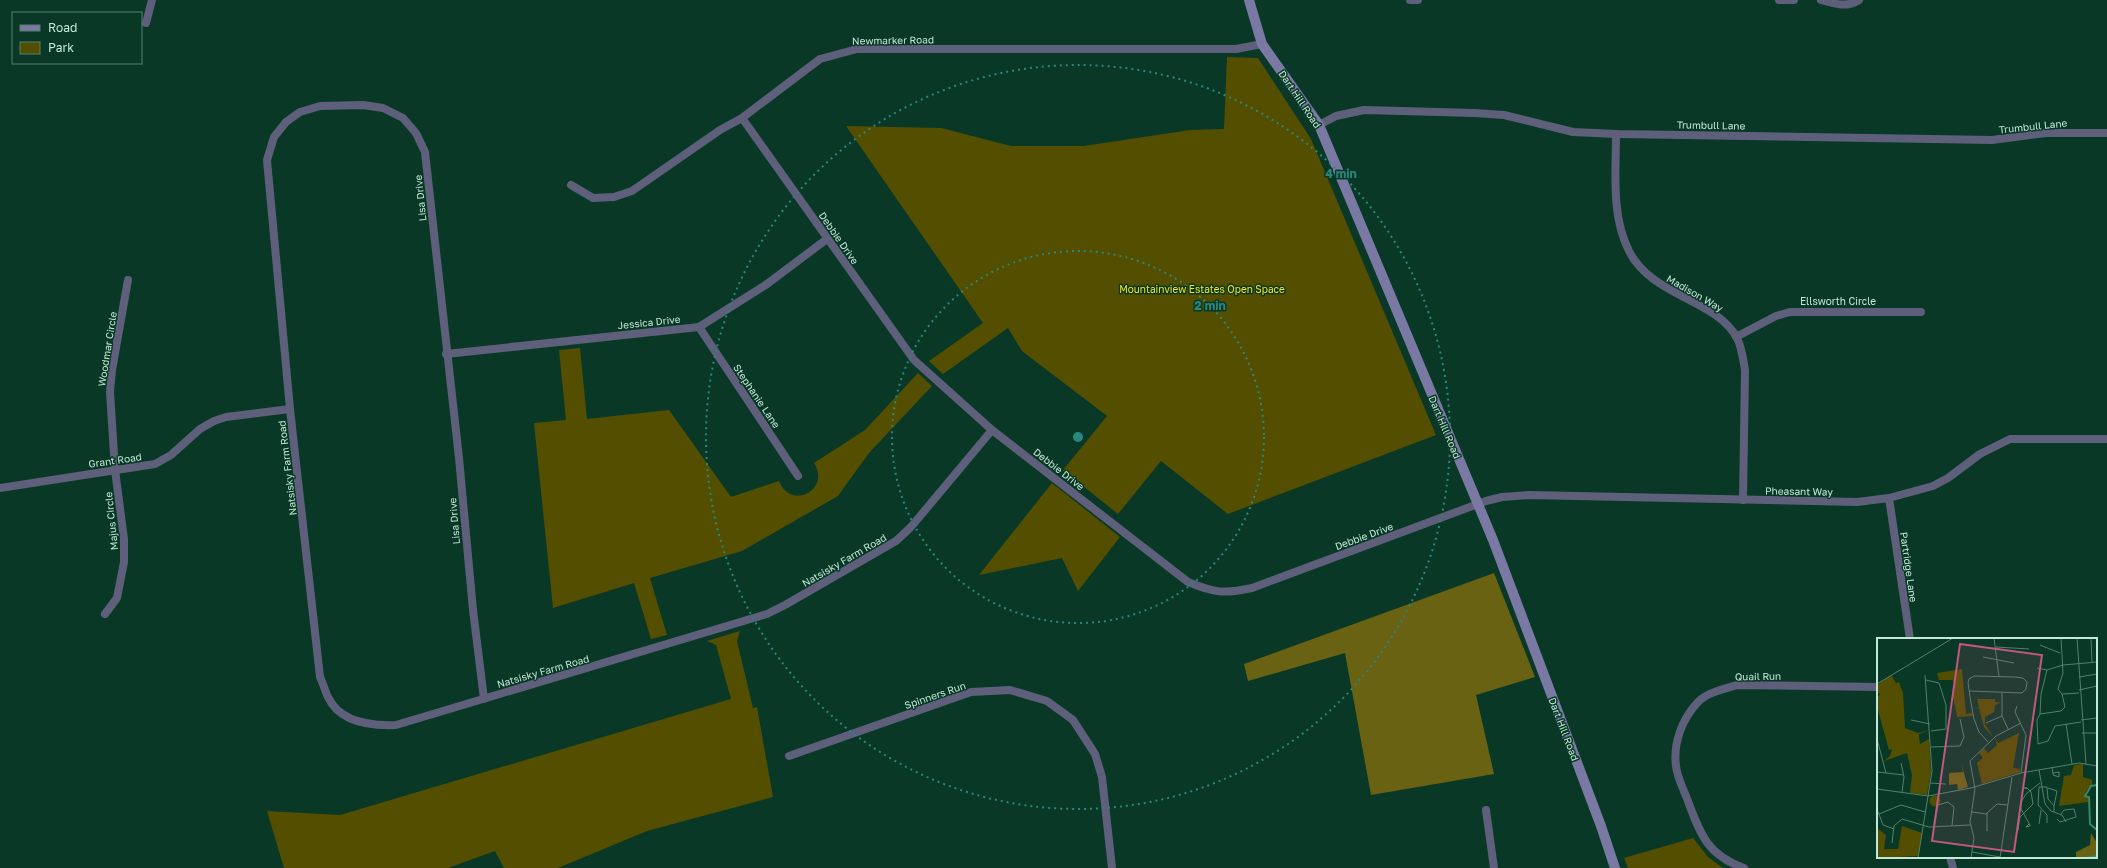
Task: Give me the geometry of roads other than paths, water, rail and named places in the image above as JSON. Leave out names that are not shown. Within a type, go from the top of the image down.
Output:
[{"type":"main road","name":"Dart Hill Road","points":[[1249,0],[1262,44],[1319,125],[1478,505],[1601,826],[1615,868]]},
{"type":"street","points":[[146,23],[152,0]]},
{"type":"street","points":[[1410,0],[1418,0]]},
{"type":"street","points":[[1779,0],[1794,0]]},
{"type":"street","points":[[1821,0],[1837,5],[1851,5],[1859,0]]},
{"type":"street","name":"Newmarker Road","points":[[571,185],[593,198],[614,197],[632,191],[720,130],[742,118],[820,59],[856,49],[1236,49],[1262,44]]},
{"type":"street","name":"Lisa Drive","points":[[290,409],[267,160],[274,137],[286,122],[300,112],[320,106],[363,105],[383,108],[403,118],[416,133],[425,152],[473,610],[484,698]]},
{"type":"street","name":"Trumbull Lane","points":[[1319,125],[1336,116],[1364,110],[1504,115],[1572,132],[1616,134],[1992,140],[2056,132],[2107,133]]},
{"type":"street","name":"Debbie Drive","points":[[742,118],[914,360],[992,430],[1188,582],[1211,591],[1232,592],[1252,588],[1478,505]]},
{"type":"street","name":"Madison Way","points":[[1616,134],[1617,212],[1621,230],[1629,251],[1639,266],[1652,279],[1721,320],[1736,337],[1742,352],[1745,370],[1744,500]]},
{"type":"street","name":"Jessica Drive","points":[[446,354],[699,327],[767,284],[827,239]]},
{"type":"street","name":"Woodmar Circle","points":[[116,470],[110,392],[112,370],[128,280]]},
{"type":"street","name":"Ellsworth Circle","points":[[1736,337],[1776,316],[1790,312],[1921,312]]},
{"type":"street","name":"Stephanie Lane","points":[[699,327],[798,476]]},
{"type":"street","name":"Natsisky Farm Road","points":[[290,409],[320,677],[328,699],[344,715],[359,722],[377,726],[396,724],[484,698],[759,616],[785,605],[896,541],[911,527],[992,430]]},
{"type":"street","name":"Grant Road","points":[[0,488],[155,464],[171,455],[200,429],[214,421],[226,417],[290,409]]},
{"type":"street","name":"Pheasant Way","points":[[1478,505],[1486,501],[1502,497],[1529,495],[1858,502],[1889,498],[1933,486],[1948,478],[1980,454],[2010,440],[2107,439]]},
{"type":"street","name":"Majus Circle","points":[[105,614],[117,598],[124,562],[124,539],[116,470]]},
{"type":"street","name":"Partridge Lane","points":[[1889,498],[1910,638]]},
{"type":"street","name":"Quail Run","points":[[1744,868],[1727,862],[1707,844],[1696,823],[1676,768],[1676,742],[1684,721],[1699,701],[1718,690],[1737,685],[1877,687]]},
{"type":"street","name":"Spinners Run","points":[[789,756],[971,692],[1010,690],[1047,701],[1073,720],[1095,754],[1102,777],[1112,868]]},
{"type":"street","points":[[1486,810],[1494,868]]},
{"type":"street","points":[[1950,858],[1953,868]]},
{"type":"park label","name":"Mountainview Estates Open Space","points":[[1202,289]]}]
